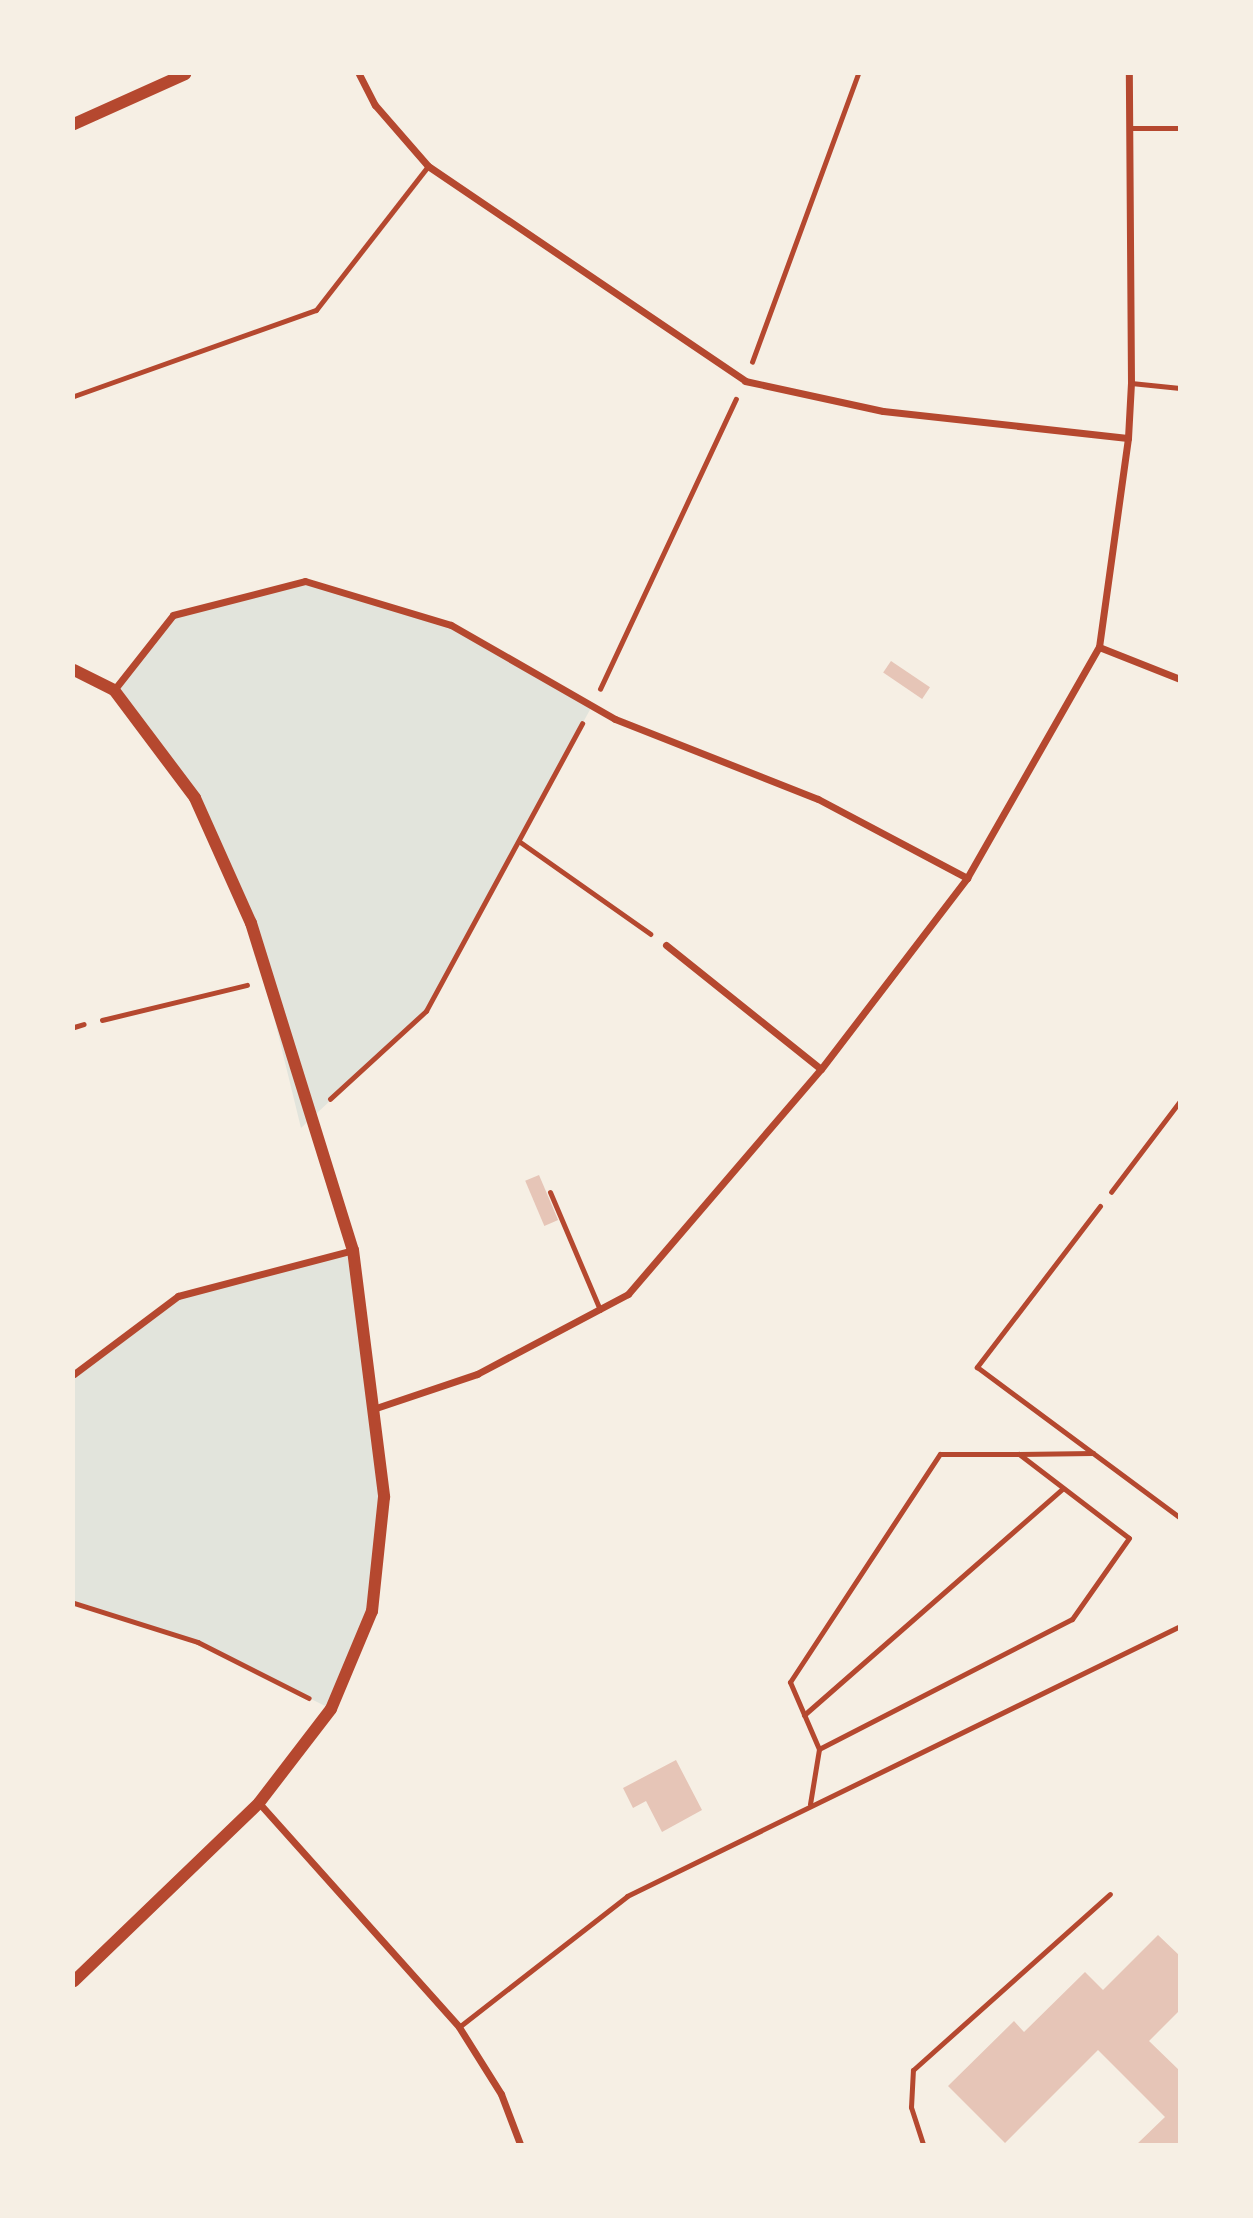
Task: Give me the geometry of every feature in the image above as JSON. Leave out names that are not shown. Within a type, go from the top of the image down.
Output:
[{"type":"street","points":[[74,124],[185,74]]},
{"type":"street","points":[[359,74],[375,105],[428,166],[745,381],[883,411],[1128,438]]},
{"type":"street","points":[[376,1408],[477,1374],[628,1294],[821,1069],[967,878],[1099,647],[1128,438],[1131,383],[1129,74]]},
{"type":"street","points":[[114,690],[173,615],[305,581],[451,625],[592,706],[818,799],[967,878]]},
{"type":"street","points":[[1099,647],[1180,679]]},
{"type":"street","points":[[74,670],[114,690],[195,798],[251,923],[353,1250],[376,1408],[384,1497],[372,1611],[331,1709],[259,1803],[74,1981]]},
{"type":"street","points":[[666,945],[821,1069]]},
{"type":"street","points":[[74,1374],[178,1296],[353,1250]]},
{"type":"street","points":[[259,1803],[460,2027],[501,2094],[520,2144]]},
{"type":"lane","points":[[1129,128],[1180,128]]},
{"type":"lane","points":[[74,396],[316,310],[428,166]]},
{"type":"lane","points":[[1131,383],[1180,388]]},
{"type":"lane","points":[[74,1027],[85,1024]]},
{"type":"lane","points":[[550,1192],[600,1310]]},
{"type":"lane","points":[[1100,1206],[977,1367],[1180,1518]]},
{"type":"lane","points":[[810,1804],[819,1749],[790,1682],[940,1454],[1093,1453]]},
{"type":"lane","points":[[819,1749],[1072,1619],[1129,1538],[1019,1454]]},
{"type":"lane","points":[[804,1715],[1063,1488]]},
{"type":"lane","points":[[460,2027],[627,1896],[810,1804],[1180,1626]]},
{"type":"lane","points":[[923,2144],[911,2107],[913,2070],[1110,1894]]},
{"type":"path","points":[[312,1116],[426,1011],[592,706],[745,381],[858,74]]},
{"type":"path","points":[[519,841],[666,945]]},
{"type":"path","points":[[85,1024],[269,979]]},
{"type":"path","points":[[1100,1206],[1180,1101]]},
{"type":"path","points":[[74,1603],[198,1642],[331,1709]]},
{"type":"shaded area","points":[[305,581],[451,625],[592,706],[426,1011],[301,1128],[251,923],[195,798],[114,690],[173,615]]},
{"type":"shaded area","points":[[353,1250],[384,1497],[372,1611],[331,1709],[198,1642],[74,1603],[74,1374],[178,1296]]},
{"type":"building","points":[[891,661],[930,687],[922,699],[883,673]]},
{"type":"building","points":[[539,1175],[558,1220],[544,1226],[525,1181]]},
{"type":"building","points":[[676,1760],[702,1810],[662,1832],[646,1801],[633,1808],[623,1788]]},
{"type":"building","points":[[1158,1935],[1180,1956],[1180,2010],[1149,2041],[1180,2071],[1180,2144],[1137,2144],[1165,2117],[1098,2050],[1005,2143],[948,2086],[1014,2021],[1024,2032],[1085,1972],[1103,1990]]}]
